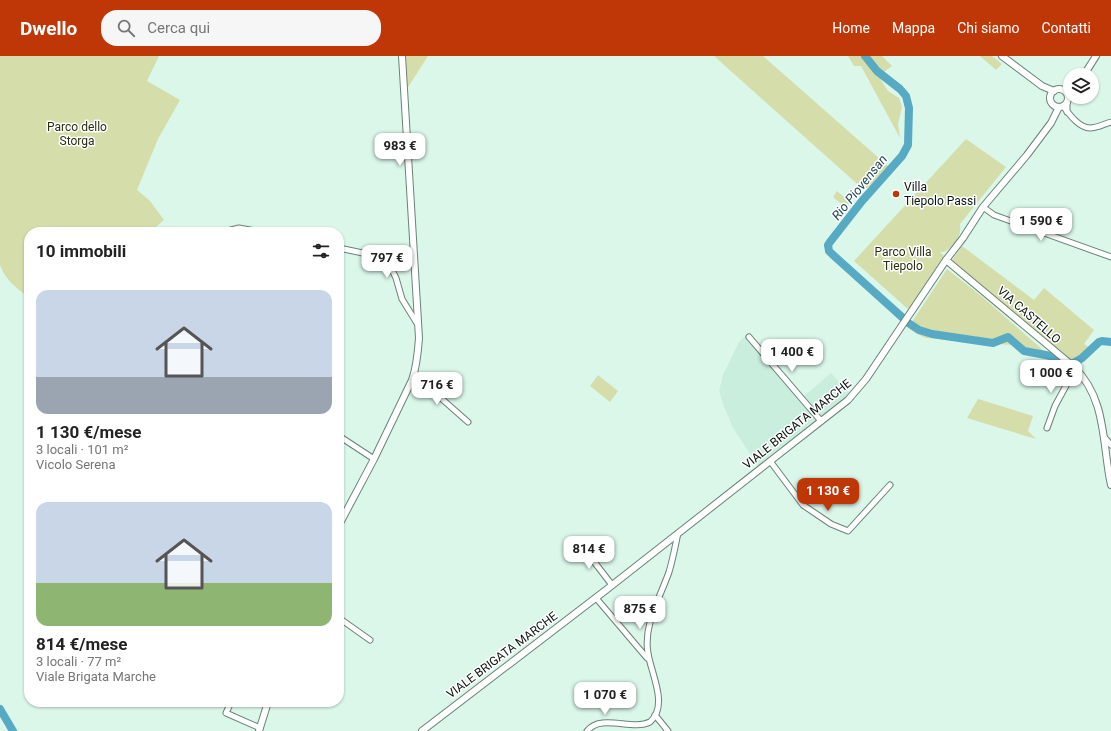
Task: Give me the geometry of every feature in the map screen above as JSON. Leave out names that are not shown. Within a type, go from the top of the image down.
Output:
[{"type":"street","points":[[344,516],[374,459],[412,380],[416,369],[418,356],[416,276],[402,56]]},
{"type":"street","points":[[1002,56],[1042,86],[1054,91],[1060,90],[1063,99]]},
{"type":"street","points":[[1088,68],[1096,56]]},
{"type":"street","points":[[1042,86],[1050,97],[1051,102],[1063,102]]},
{"type":"street","points":[[1050,97],[1054,91]]},
{"type":"street","name":"VIALE BRIGATA MARCHE","points":[[422,731],[596,598],[848,400],[860,388],[946,260],[963,238],[982,207],[1027,155],[1063,103]]},
{"type":"street","points":[[1065,104],[1079,123],[1087,128],[1093,128],[1111,122]]},
{"type":"street","points":[[982,207],[994,215],[1111,257]]},
{"type":"street","points":[[344,249],[372,255],[378,258],[393,272],[402,299],[418,325]]},
{"type":"street","name":"VIA CASTELLO","points":[[946,260],[1064,359],[1087,382],[1102,422],[1111,485]]},
{"type":"street","points":[[749,337],[821,421]]},
{"type":"street","points":[[1047,428],[1055,406],[1074,368]]},
{"type":"street","points":[[412,380],[425,384],[468,422]]},
{"type":"street","name":"VIA CASTELLO","points":[[1105,438],[1111,445]]},
{"type":"street","points":[[344,439],[374,459]]},
{"type":"street","points":[[770,461],[803,505],[831,524],[848,531],[890,485]]},
{"type":"street","points":[[587,731],[591,727],[598,724],[632,728],[642,727],[646,725],[655,715],[658,703],[658,689],[648,654],[647,640],[652,615],[675,552],[678,533]]},
{"type":"street","points":[[577,544],[585,550],[612,585]]},
{"type":"street","points":[[596,598],[647,658]]},
{"type":"street","points":[[344,622],[370,640]]},
{"type":"street","points":[[229,707],[226,714],[260,730],[267,707]]},
{"type":"street","points":[[655,715],[668,731]]},
{"type":"shaded area","points":[[748,333],[803,397],[831,373],[850,394],[758,466],[733,428],[719,391],[723,375],[739,342]]},
{"type":"green space","name":"Parco dello Storga","points":[[0,56],[159,56],[147,81],[180,100],[158,139],[137,190],[150,201],[164,220],[156,227],[24,227],[24,294],[8,279],[0,265]]},
{"type":"green space","points":[[405,56],[428,56],[407,89]]},
{"type":"green space","points":[[714,56],[763,56],[889,167],[864,190]]},
{"type":"green space","points":[[848,56],[882,56],[892,66],[884,72],[881,80],[888,91],[899,98],[902,107],[898,124],[900,138],[861,66],[854,66]]},
{"type":"green space","points":[[980,56],[992,56],[1002,64],[996,70]]},
{"type":"green space","name":"Parco Villa Tiepolo","points":[[966,139],[1006,167],[960,224],[960,233],[957,240],[944,252],[940,252],[944,256],[909,310],[854,261]]},
{"type":"green space","points":[[837,191],[850,202],[845,207],[833,197]]},
{"type":"green space","points":[[962,246],[1034,300],[1044,288],[1094,330],[1084,344],[1093,350],[1075,369],[950,263]]},
{"type":"green space","points":[[947,269],[980,295],[1066,370],[1049,360],[1011,345],[926,338],[908,328]]},
{"type":"green space","points":[[598,375],[618,391],[610,402],[590,386]]},
{"type":"green space","points":[[978,399],[1033,416],[1028,431],[1036,439],[967,418]]},
{"type":"waterway","name":"Rio Piovensan","points":[[865,56],[877,71],[900,89],[906,96],[909,108],[908,145],[902,156],[862,201],[828,245],[829,251],[832,254],[903,318]]},
{"type":"waterway","name":"Rio Piovensan","points":[[907,322],[919,330],[932,334],[993,343],[1008,337],[1024,351],[1051,356],[1067,367],[1082,358],[1099,342],[1111,342]]},
{"type":"waterway","points":[[0,709],[13,731]]},
{"type":"place","name":"Villa Tiepolo Passi","points":[[896,194]]}]
